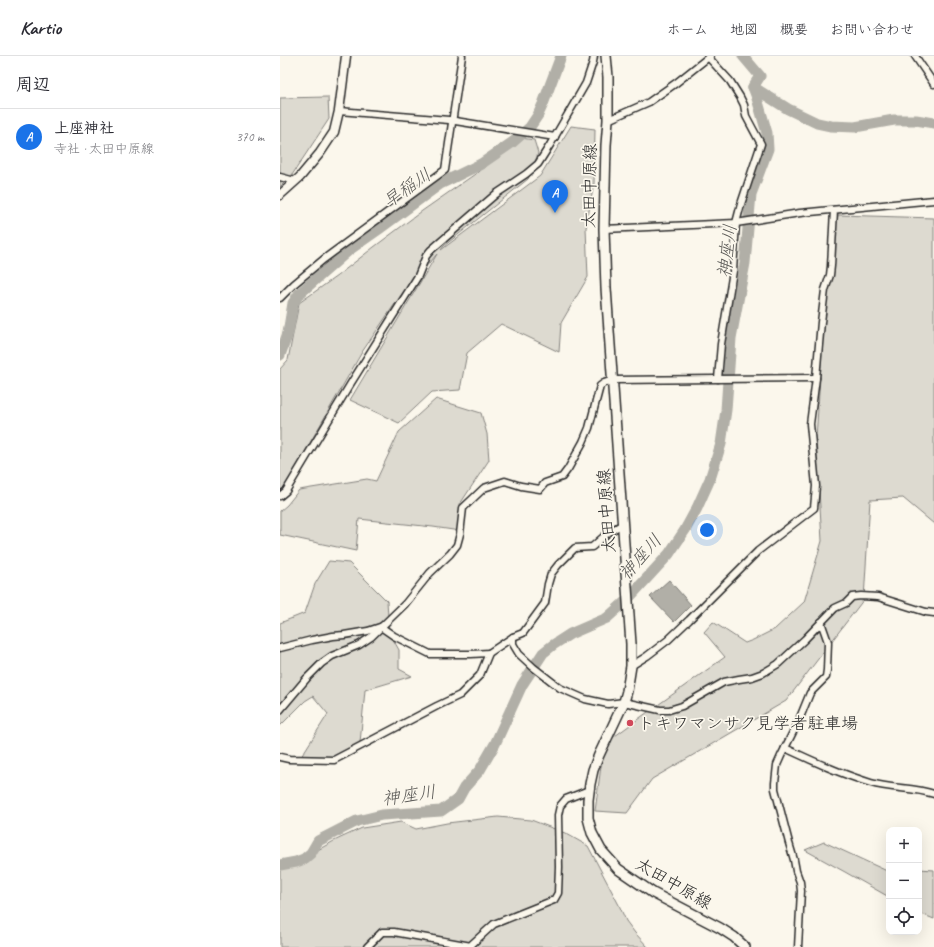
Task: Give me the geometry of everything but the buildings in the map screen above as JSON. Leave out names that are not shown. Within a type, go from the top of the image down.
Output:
[{"type":"main road","name":"太田中原線","points":[[606,56],[608,77],[604,229],[606,288],[631,644],[631,666],[624,702],[593,770],[589,790],[588,818],[592,833],[601,850],[618,869],[653,893],[720,928],[734,937],[745,947]]},
{"type":"street","points":[[280,195],[305,171],[334,132],[339,111],[346,56]]},
{"type":"street","points":[[280,298],[324,259],[445,170],[462,56]]},
{"type":"street","points":[[280,496],[295,476],[418,276],[426,256],[496,194],[538,164],[586,83],[594,56]]},
{"type":"street","points":[[608,120],[649,102],[676,83],[709,56],[730,81],[744,105],[746,116],[760,144],[736,223],[733,271],[721,344],[718,379]]},
{"type":"street","points":[[916,56],[934,84]]},
{"type":"street","points":[[339,111],[452,121],[554,137]]},
{"type":"street","points":[[280,177],[295,181]]},
{"type":"street","points":[[604,229],[736,223],[800,213],[934,200]]},
{"type":"street","points":[[631,666],[668,640],[758,551],[814,508],[816,486],[810,424],[825,290],[830,275],[834,210]]},
{"type":"street","points":[[280,710],[322,663],[332,656],[359,645],[371,637],[405,604],[430,573],[450,554],[456,545],[460,534],[463,508],[484,488],[505,481],[521,486],[540,489],[546,483],[562,477],[577,453],[589,428],[600,386],[604,383],[613,380],[816,378]]},
{"type":"street","points":[[381,627],[394,636],[430,654],[489,653],[512,637],[523,633],[545,602],[551,574],[575,548],[592,547],[609,532],[623,524]]},
{"type":"street","points":[[512,637],[513,644],[519,654],[560,688],[585,699],[608,704],[624,702],[660,710],[669,710],[682,706],[724,682],[739,678],[752,677],[764,673],[778,664],[805,640],[835,608],[846,603],[852,597],[878,597],[926,612],[934,613]]},
{"type":"street","points":[[798,947],[801,892],[800,882],[775,789],[775,783],[777,765],[799,720],[810,693],[826,677],[828,642],[821,622]]},
{"type":"street","points":[[280,648],[312,640],[368,631],[381,627]]},
{"type":"street","points":[[280,757],[289,759],[334,760],[460,695],[480,675],[489,653]]},
{"type":"street","points":[[785,748],[832,770],[872,783],[894,788],[925,791],[934,794]]},
{"type":"street","points":[[367,947],[382,932],[394,932],[471,946],[494,924],[554,900],[558,894],[558,815],[560,806],[566,799],[589,790]]},
{"type":"shaded area","points":[[328,97],[329,119],[292,175],[280,187],[280,98]]},
{"type":"shaded area","points":[[571,126],[595,129],[594,183],[586,228],[588,277],[561,323],[559,352],[501,324],[467,353],[460,390],[432,392],[399,423],[350,400],[437,254],[401,295],[362,352],[280,493],[280,369],[288,360],[299,303],[422,211],[478,172],[515,137],[534,140],[538,153],[528,179],[444,246],[441,250],[540,176]]},
{"type":"shaded area","points":[[838,215],[934,218],[934,524],[903,498],[870,500],[864,599],[786,701],[652,779],[627,813],[595,811],[604,744],[725,657],[704,632],[713,622],[745,643],[775,629],[804,602],[822,541],[816,438],[826,288]]},
{"type":"shaded area","points":[[436,399],[481,413],[487,434],[489,460],[460,504],[460,531],[359,519],[356,551],[280,535],[280,511],[299,490],[367,479],[376,481],[399,432]]},
{"type":"shaded area","points":[[329,561],[349,563],[387,601],[389,632],[399,650],[399,669],[412,676],[365,690],[360,743],[334,760],[299,760],[328,714],[313,696],[305,701],[280,726],[280,623],[305,613],[315,584]]},
{"type":"shaded area","points":[[669,580],[691,605],[674,622],[650,597]]},
{"type":"shaded area","points":[[498,817],[531,820],[565,833],[588,846],[626,921],[648,947],[280,947],[280,870],[362,828],[401,822],[416,829],[447,823]]},
{"type":"shaded area","points":[[824,842],[886,871],[886,895],[845,872],[805,850]]},
{"type":"shaded area","points":[[922,869],[934,870],[934,919],[922,914]]},
{"type":"waterway","name":"早稲川","points":[[280,355],[288,333],[293,303],[299,294],[349,250],[440,184],[481,164],[513,142],[530,127],[543,104],[561,56]]},
{"type":"waterway","points":[[743,56],[760,76],[753,87]]},
{"type":"waterway","points":[[753,87],[788,109],[817,123],[831,126],[855,127],[894,120],[916,120],[934,123]]},
{"type":"waterway","name":"神座川","points":[[280,865],[304,859],[311,853],[318,841],[357,821],[382,815],[441,811],[458,799],[464,788],[480,770],[495,744],[522,685],[543,653],[570,634],[607,618],[627,600],[669,554],[685,530],[710,479],[721,444],[726,410],[731,338],[745,263],[751,194],[768,149],[767,133],[753,87]]},
{"type":"place","name":"上座神社","points":[[555,213]]},
{"type":"place","name":"トキワマンサク見学者駐車場","points":[[630,723]]}]
